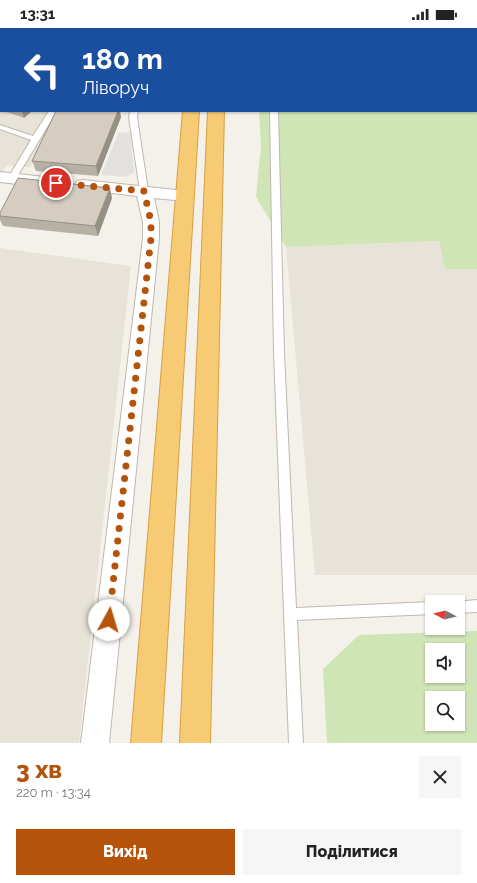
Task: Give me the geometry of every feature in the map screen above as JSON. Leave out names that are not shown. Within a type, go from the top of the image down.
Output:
[{"type":"highway","points":[[146,743],[191,112]]},
{"type":"highway","points":[[195,743],[216,112]]},
{"type":"street","points":[[6,178],[184,196]]},
{"type":"street","points":[[95,743],[151,238],[151,222],[144,191]]},
{"type":"lane","points":[[6,178],[35,139],[52,112]]},
{"type":"lane","points":[[134,112],[133,117],[144,191]]},
{"type":"lane","points":[[274,112],[278,353],[296,743]]},
{"type":"lane","points":[[0,127],[35,139]]},
{"type":"lane","points":[[465,607],[477,606]]},
{"type":"lane","points":[[291,614],[425,608]]},
{"type":"shaded area","points":[[0,112],[59,112],[30,167],[6,166],[0,177]]},
{"type":"shaded area","points":[[119,132],[130,133],[134,172],[126,177],[101,175]]},
{"type":"shaded area","points":[[439,241],[445,269],[477,269],[477,575],[315,575],[286,247]]},
{"type":"shaded area","points":[[0,248],[131,266],[79,743],[0,743]]},
{"type":"green space","points":[[259,112],[477,112],[477,269],[445,269],[439,241],[286,247],[256,197],[261,146]]},
{"type":"green space","points":[[465,631],[477,631],[477,743],[327,743],[323,669],[359,635],[425,633],[425,635],[465,635]]},
{"type":"building","points":[[56,112],[118,112],[96,166],[32,161]]},
{"type":"building","points":[[18,178],[110,188],[95,226],[0,216],[0,213]]},
{"type":"route","points":[[56,183],[144,191],[151,222],[151,238],[109,620]]}]
